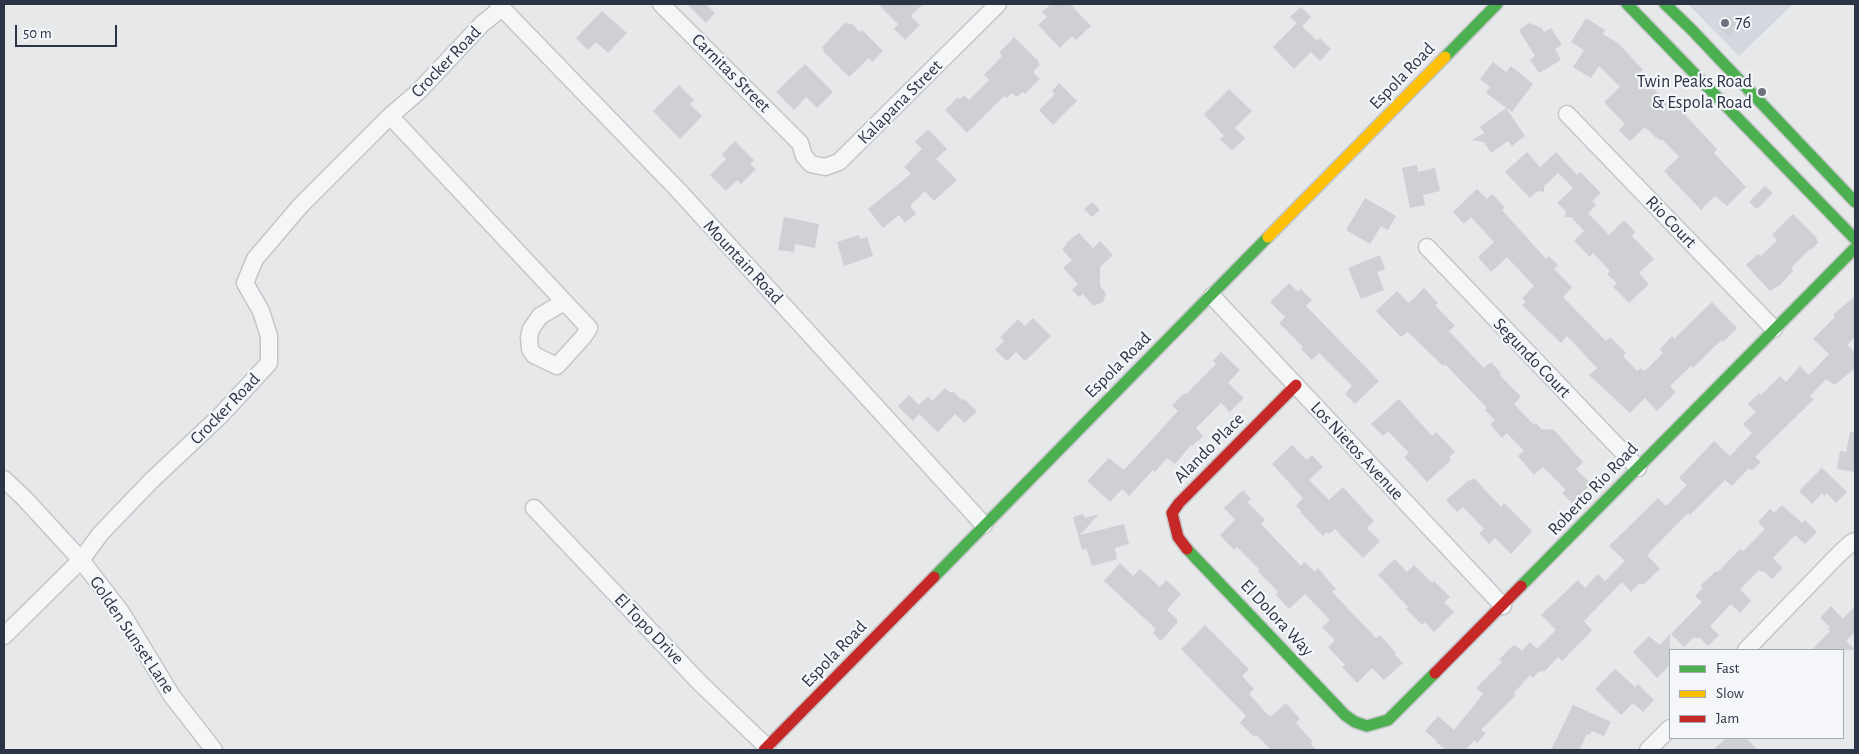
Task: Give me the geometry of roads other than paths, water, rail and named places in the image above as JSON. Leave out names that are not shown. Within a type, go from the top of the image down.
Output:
[{"type":"main road","name":"Espola Road","points":[[765,749],[1497,4]]},
{"type":"main road","points":[[1627,4],[1855,239]]},
{"type":"main road","points":[[1665,4],[1855,202]]},
{"type":"main road","name":"Roberto Rio Road","points":[[1345,715],[1354,722],[1367,726],[1388,720],[1503,606],[1855,248]]},
{"type":"main road","name":"Alando Place","points":[[1183,544],[1178,537],[1172,513],[1179,503],[1296,385]]},
{"type":"main road","name":"El Dolora Way","points":[[1183,544],[1345,715]]},
{"type":"street","name":"Carnitas Street","points":[[661,4],[800,143]]},
{"type":"street","name":"Kalapana Street","points":[[800,143],[804,156],[811,164],[825,167],[839,162],[998,4]]},
{"type":"street","name":"Crocker Road","points":[[4,636],[81,560],[107,527],[151,481],[220,416],[269,363],[269,336],[261,311],[245,283],[255,259],[301,204],[390,116],[418,92],[500,6]]},
{"type":"street","name":"Mountain Road","points":[[500,6],[678,190],[984,525]]},
{"type":"street","name":"Rio Court","points":[[1567,114],[1774,329]]},
{"type":"street","points":[[390,116],[564,302]]},
{"type":"street","name":"Segundo Court","points":[[1427,247],[1638,468]]},
{"type":"street","name":"Los Nietos Avenue","points":[[1212,296],[1503,606]]},
{"type":"street","name":"Golden Sunset Lane","points":[[4,480],[25,499],[81,560],[121,612],[172,696],[214,750]]},
{"type":"street","name":"El Topo Drive","points":[[534,508],[765,749]]},
{"type":"street","points":[[1747,649],[1838,555],[1855,541]]},
{"type":"street","points":[[1648,750],[1669,729]]},
{"type":"place","name":"76","points":[[1725,23]]},
{"type":"place","name":"Twin Peaks Road & Espola Road","points":[[1762,92]]}]
